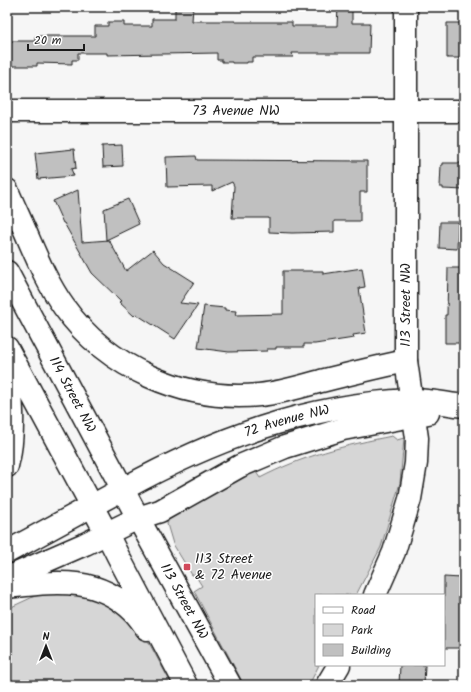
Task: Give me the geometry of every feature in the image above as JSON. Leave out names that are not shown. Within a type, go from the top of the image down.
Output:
[{"type":"street","name":"113 Street NW","points":[[375,594],[394,552],[410,499],[416,463],[417,438],[406,361],[406,7]]},
{"type":"street","name":"73 Avenue NW","points":[[7,112],[464,112]]},
{"type":"street","points":[[7,190],[42,269],[52,289],[65,308],[92,339],[123,362],[154,378],[199,392],[236,396],[258,395],[281,392],[406,361]]},
{"type":"street","name":"114 Street NW","points":[[7,272],[138,518]]},
{"type":"street","points":[[7,349],[12,422],[11,444],[7,466]]},
{"type":"street","points":[[7,349],[107,534],[186,685]]},
{"type":"street","name":"72 Avenue NW","points":[[7,552],[123,489],[210,446],[268,425],[332,409],[464,406]]},
{"type":"street","name":"72 Avenue NW","points":[[7,578],[107,534],[138,518],[160,511],[240,466],[285,447],[413,408]]},
{"type":"street","points":[[118,556],[144,507],[153,499],[251,446],[268,425]]},
{"type":"street","name":"113 Street NW","points":[[138,518],[230,685]]},
{"type":"street","points":[[7,587],[64,582],[91,586],[112,595],[134,612],[172,659]]},
{"type":"street","points":[[327,685],[338,666]]},
{"type":"green space","points":[[392,436],[397,440],[404,438],[400,483],[381,547],[357,594],[315,594],[315,666],[318,666],[309,685],[244,685],[194,591],[202,586],[195,575],[192,575],[173,544],[167,524],[170,517],[254,469],[260,478],[308,457],[358,443]]},
{"type":"green space","points":[[56,592],[99,598],[142,630],[172,685],[7,685],[7,609],[35,596]]},
{"type":"building","points":[[175,7],[193,7],[192,21],[292,22],[292,26],[337,26],[338,7],[352,7],[352,23],[370,23],[369,53],[292,53],[293,57],[252,57],[252,62],[232,63],[217,60],[217,53],[107,55],[107,53],[78,53],[78,60],[72,60],[72,64],[37,63],[37,66],[10,66],[10,41],[35,41],[35,36],[95,36],[95,26],[108,26],[108,22],[124,22],[124,26],[152,26],[152,19],[175,19]]},
{"type":"building","points":[[447,23],[464,23],[464,58],[447,58]]},
{"type":"building","points":[[122,145],[123,166],[103,167],[102,146]]},
{"type":"building","points":[[74,149],[76,168],[71,169],[74,176],[38,179],[35,153]]},
{"type":"building","points":[[196,156],[197,160],[367,161],[367,192],[360,192],[360,221],[334,221],[334,232],[292,233],[269,232],[269,218],[232,218],[234,186],[232,182],[212,191],[212,186],[167,187],[166,157]]},
{"type":"building","points":[[443,163],[464,163],[464,190],[443,189],[443,187],[440,187],[441,165],[443,165]]},
{"type":"building","points":[[78,190],[82,242],[109,240],[126,271],[153,250],[164,263],[194,282],[180,303],[198,305],[175,339],[136,314],[134,316],[92,273],[63,223],[53,201]]},
{"type":"building","points":[[128,199],[139,224],[106,240],[104,209]]},
{"type":"building","points":[[440,222],[458,222],[457,249],[439,248]]},
{"type":"building","points":[[362,268],[365,287],[359,288],[366,333],[353,335],[354,338],[315,344],[304,344],[304,347],[276,347],[276,349],[267,349],[267,351],[229,352],[198,348],[204,306],[225,308],[225,310],[236,311],[235,315],[283,314],[283,271],[323,271],[323,274]]},
{"type":"building","points":[[448,268],[464,268],[464,343],[445,343]]},
{"type":"building","points":[[444,577],[461,578],[461,595],[464,595],[464,648],[445,648]]},
{"type":"building","points":[[400,666],[425,666],[424,685],[399,685]]},
{"type":"place","name":"113 Street & 72 Avenue","points":[[187,567]]}]
